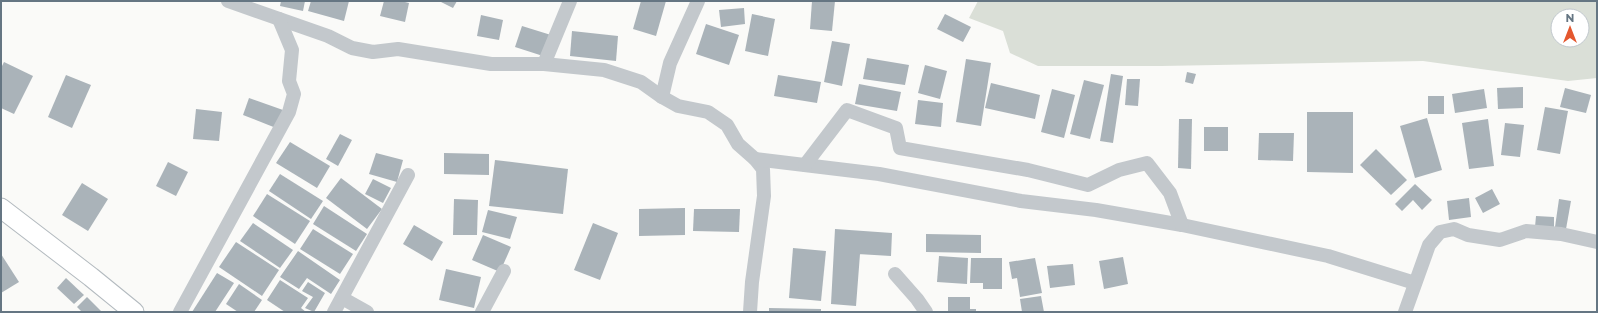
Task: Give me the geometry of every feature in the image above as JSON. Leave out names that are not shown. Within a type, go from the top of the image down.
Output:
[{"type":"street","points":[[228,1],[328,36],[352,48],[373,52],[398,49],[491,64],[544,64],[604,70],[641,82],[678,106],[708,112],[726,125],[738,144],[755,159],[763,169],[764,196],[752,282],[750,312]]},
{"type":"street","points":[[544,64],[570,1]]},
{"type":"street","points":[[662,97],[670,63],[698,1]]},
{"type":"street","points":[[180,312],[289,112],[294,94],[289,81],[292,50],[279,19]]},
{"type":"street","points":[[804,165],[848,110],[896,128],[900,148],[1028,170],[1088,185],[1119,170],[1147,163],[1170,193],[1182,225]]},
{"type":"street","points":[[755,159],[879,174],[1021,201],[1096,210],[1182,225],[1328,256],[1415,284]]},
{"type":"street","points":[[334,312],[408,175]]},
{"type":"street","points":[[1,208],[134,312]]},
{"type":"street","points":[[1405,312],[1429,245],[1440,232],[1454,229],[1468,235],[1500,240],[1526,231],[1561,234],[1597,242]]},
{"type":"street","points":[[482,312],[504,271]]},
{"type":"street","points":[[895,274],[917,299],[926,312]]},
{"type":"street","points":[[342,298],[367,312]]},
{"type":"shaded area","points":[[978,1],[1597,1],[1597,78],[1568,81],[1423,61],[1161,66],[1038,66],[1010,53],[1003,31],[969,18]]},
{"type":"building","points":[[281,1],[305,1],[303,11],[280,6]]},
{"type":"building","points":[[311,1],[349,1],[344,21],[308,11]]},
{"type":"building","points":[[384,1],[401,1],[409,3],[405,22],[380,16]]},
{"type":"building","points":[[439,1],[457,1],[453,8]]},
{"type":"building","points":[[641,1],[666,1],[656,36],[633,29]]},
{"type":"building","points":[[812,1],[835,1],[832,31],[810,29]]},
{"type":"building","points":[[744,8],[745,24],[721,27],[719,10]]},
{"type":"building","points":[[752,14],[775,19],[768,56],[745,51]]},
{"type":"building","points":[[945,14],[971,27],[963,42],[937,29]]},
{"type":"building","points":[[481,15],[503,20],[499,40],[477,36]]},
{"type":"building","points":[[706,24],[739,35],[729,65],[696,54]]},
{"type":"building","points":[[522,26],[551,35],[543,56],[515,47]]},
{"type":"building","points":[[572,31],[618,36],[616,61],[570,56]]},
{"type":"building","points":[[832,41],[850,44],[842,86],[824,82]]},
{"type":"building","points":[[867,58],[909,65],[905,85],[863,79]]},
{"type":"building","points":[[966,59],[991,63],[981,126],[956,122]]},
{"type":"building","points":[[4,62],[33,76],[14,114],[1,108],[1,68]]},
{"type":"building","points":[[925,65],[947,71],[940,99],[918,93]]},
{"type":"building","points":[[1187,72],[1196,74],[1193,84],[1185,82]]},
{"type":"building","points":[[1111,74],[1123,76],[1113,143],[1100,141]]},
{"type":"building","points":[[66,75],[91,85],[72,128],[48,117]]},
{"type":"building","points":[[778,75],[821,82],[817,103],[774,96]]},
{"type":"building","points":[[1127,79],[1140,79],[1138,106],[1125,105]]},
{"type":"building","points":[[1084,80],[1104,85],[1090,139],[1070,134]]},
{"type":"building","points":[[991,83],[1040,95],[1035,119],[985,108]]},
{"type":"building","points":[[859,84],[901,92],[897,111],[855,104]]},
{"type":"building","points":[[1523,87],[1523,108],[1498,109],[1497,88]]},
{"type":"building","points":[[1565,88],[1591,95],[1586,113],[1560,107]]},
{"type":"building","points":[[1052,89],[1075,95],[1064,138],[1041,132]]},
{"type":"building","points":[[1484,89],[1487,108],[1455,113],[1452,94]]},
{"type":"building","points":[[1428,96],[1444,96],[1444,114],[1428,114]]},
{"type":"building","points":[[249,98],[283,110],[276,128],[243,115]]},
{"type":"building","points":[[918,100],[943,103],[941,127],[915,124]]},
{"type":"building","points":[[1545,107],[1568,111],[1560,154],[1537,150]]},
{"type":"building","points":[[196,109],[222,112],[219,141],[193,139]]},
{"type":"building","points":[[1307,112],[1353,112],[1353,173],[1307,172]]},
{"type":"building","points":[[1427,118],[1442,170],[1415,178],[1400,126]]},
{"type":"building","points":[[1179,119],[1192,119],[1191,169],[1178,168]]},
{"type":"building","points":[[1488,119],[1494,166],[1469,169],[1462,123]]},
{"type":"building","points":[[1505,123],[1524,125],[1520,157],[1501,155]]},
{"type":"building","points":[[1204,127],[1228,127],[1228,151],[1204,151]]},
{"type":"building","points":[[1259,133],[1294,133],[1293,161],[1258,160]]},
{"type":"building","points":[[340,134],[352,140],[338,166],[326,159]]},
{"type":"building","points":[[290,142],[330,166],[317,188],[276,163]]},
{"type":"building","points":[[1376,149],[1407,180],[1391,195],[1360,165]]},
{"type":"building","points":[[376,153],[403,160],[397,182],[369,174]]},
{"type":"building","points":[[444,153],[489,154],[489,175],[444,174]]},
{"type":"building","points":[[495,160],[568,169],[563,214],[489,206]]},
{"type":"building","points":[[168,162],[188,172],[176,196],[156,186]]},
{"type":"building","points":[[280,174],[323,201],[311,219],[269,191]]},
{"type":"building","points":[[341,178],[382,209],[367,229],[326,198]]},
{"type":"building","points":[[373,179],[391,188],[383,203],[365,194]]},
{"type":"building","points":[[82,183],[108,199],[88,231],[62,215]]},
{"type":"building","points":[[1415,184],[1432,200],[1422,210],[1413,200],[1402,211],[1395,204]]},
{"type":"building","points":[[1492,189],[1500,204],[1483,213],[1475,198]]},
{"type":"building","points":[[267,194],[310,221],[295,244],[253,216]]},
{"type":"building","points":[[1469,198],[1471,217],[1449,220],[1447,201]]},
{"type":"building","points":[[454,199],[478,200],[477,235],[453,235]]},
{"type":"building","points":[[1559,199],[1571,201],[1566,229],[1555,227]]},
{"type":"building","points":[[324,206],[367,234],[356,251],[313,224]]},
{"type":"building","points":[[685,208],[685,235],[639,236],[639,209]]},
{"type":"building","points":[[694,209],[740,209],[739,232],[693,231]]},
{"type":"building","points":[[488,210],[517,217],[510,239],[482,232]]},
{"type":"building","points":[[1536,216],[1554,217],[1554,229],[1535,227]]},
{"type":"building","points":[[253,223],[293,250],[280,268],[240,241]]},
{"type":"building","points":[[593,223],[618,233],[600,280],[574,270]]},
{"type":"building","points":[[414,225],[443,242],[432,261],[403,244]]},
{"type":"building","points":[[313,229],[353,254],[340,274],[300,249]]},
{"type":"building","points":[[835,229],[892,233],[891,256],[860,254],[856,306],[831,304]]},
{"type":"building","points":[[926,234],[981,235],[981,253],[926,252]]},
{"type":"building","points":[[483,235],[511,247],[500,272],[472,260]]},
{"type":"building","points":[[236,242],[279,270],[262,296],[219,267]]},
{"type":"building","points":[[793,248],[826,251],[821,301],[789,298]]},
{"type":"building","points":[[298,251],[340,280],[331,294],[307,278],[299,289],[280,277]]},
{"type":"building","points":[[1,254],[19,282],[1,293]]},
{"type":"building","points":[[939,256],[968,258],[967,284],[937,282]]},
{"type":"building","points":[[1123,257],[1128,284],[1104,289],[1099,261]]},
{"type":"building","points":[[971,258],[1002,258],[1002,289],[983,289],[983,283],[970,283]]},
{"type":"building","points":[[1035,258],[1042,293],[1020,297],[1017,278],[1012,279],[1009,262]]},
{"type":"building","points":[[1073,264],[1075,285],[1050,288],[1047,266]]},
{"type":"building","points":[[446,269],[481,277],[474,308],[439,300]]},
{"type":"building","points":[[217,273],[234,283],[215,312],[192,312]]},
{"type":"building","points":[[66,278],[84,295],[74,304],[57,288]]},
{"type":"building","points":[[280,280],[308,298],[301,308],[306,312],[285,312],[267,300]]},
{"type":"building","points":[[308,282],[325,293],[314,312],[305,308],[313,297],[302,291]]},
{"type":"building","points":[[239,284],[262,300],[254,312],[238,312],[226,304]]},
{"type":"building","points":[[1041,296],[1044,312],[1022,312],[1020,299]]},
{"type":"building","points":[[87,297],[102,312],[82,312],[77,307]]},
{"type":"building","points":[[948,297],[970,297],[970,309],[976,309],[976,312],[948,312]]},
{"type":"building","points":[[769,308],[821,309],[821,312],[769,312]]}]
